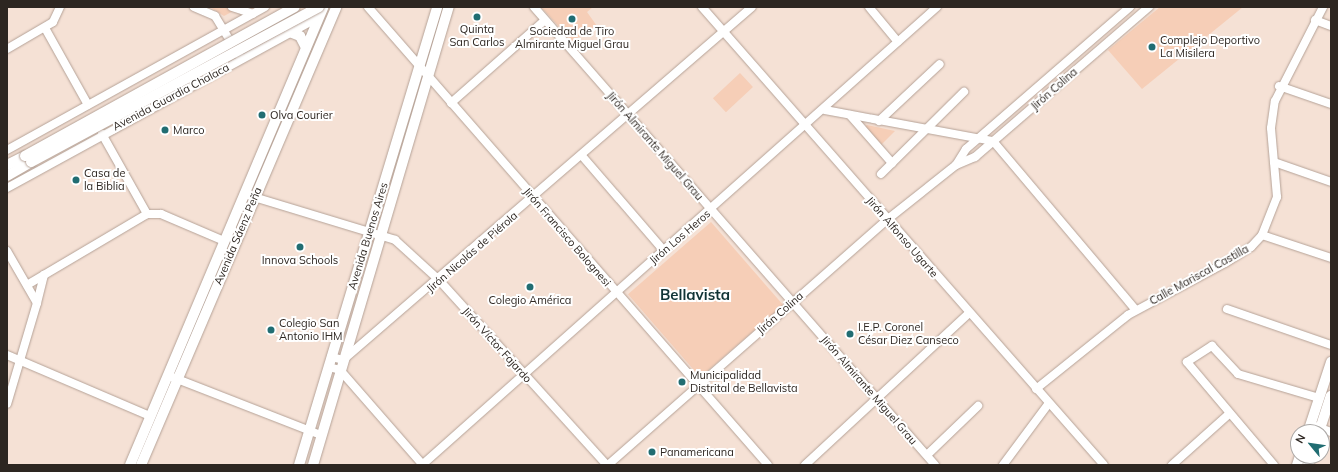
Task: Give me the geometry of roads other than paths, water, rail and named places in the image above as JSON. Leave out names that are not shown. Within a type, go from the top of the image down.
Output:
[{"type":"main road","name":"Avenida Guardia Chalaca","points":[[7,176],[28,159],[295,7]]},
{"type":"main road","name":"Avenida Guardia Chalaca","points":[[7,165],[28,159],[320,10],[336,7]]},
{"type":"main road","name":"Avenida Sáenz Peña","points":[[141,465],[336,7]]},
{"type":"main road","name":"Avenida Buenos Aires","points":[[313,465],[342,365],[375,231],[419,68],[438,7]]},
{"type":"main road","name":"Avenida Buenos Aires","points":[[299,465],[330,362],[428,77],[449,7]]},
{"type":"main road","name":"Avenida Sáenz Peña","points":[[130,465],[306,48],[320,10]]},
{"type":"main road","points":[[290,32],[300,36],[306,48]]},
{"type":"main road","points":[[1310,424],[1331,362]]},
{"type":"main road","points":[[1322,424],[1331,396]]},
{"type":"street","points":[[7,49],[53,22],[60,7]]},
{"type":"street","points":[[194,7],[215,16],[226,28],[241,59]]},
{"type":"street","points":[[232,7],[253,14]]},
{"type":"street","points":[[7,150],[265,7]]},
{"type":"street","name":"Jirón Francisco Bolognesi","points":[[368,7],[419,68],[768,465]]},
{"type":"street","name":"Jirón Almirante Miguel Grau","points":[[534,7],[935,465]]},
{"type":"street","name":"Jirón Alfonso Ugarte","points":[[702,7],[805,128],[1104,465]]},
{"type":"street","name":"Jirón Nicolás de Piérola","points":[[342,365],[583,157],[752,7]]},
{"type":"street","points":[[869,7],[898,42]]},
{"type":"street","name":"Jirón Los Heros","points":[[423,465],[524,374],[805,128],[937,7]]},
{"type":"street","name":"Jirón Colina","points":[[608,465],[888,220],[956,165],[977,139],[1130,7]]},
{"type":"street","name":"Jirón Colina","points":[[956,165],[975,157],[1149,7]]},
{"type":"street","name":"Calle Mariscal Castilla","points":[[1036,389],[1136,310],[1225,263],[1251,247],[1262,235],[1276,197],[1272,115],[1279,86],[1323,7]]},
{"type":"street","name":"Avenida Guardia Chalaca","points":[[7,188],[102,134],[290,32],[320,10]]},
{"type":"street","points":[[451,103],[545,20]]},
{"type":"street","points":[[1315,20],[1331,26]]},
{"type":"street","points":[[45,28],[88,105]]},
{"type":"street","points":[[1102,32],[1110,41]]},
{"type":"street","points":[[1068,60],[1077,69]]},
{"type":"street","points":[[879,121],[940,64]]},
{"type":"street","points":[[1279,86],[1331,104]]},
{"type":"street","points":[[881,174],[964,92]]},
{"type":"street","points":[[1027,96],[1035,104]]},
{"type":"street","points":[[825,110],[926,131],[993,141],[1136,310]]},
{"type":"street","points":[[850,115],[892,163]]},
{"type":"street","points":[[102,134],[147,214]]},
{"type":"street","points":[[583,157],[664,251]]},
{"type":"street","points":[[1274,162],[1331,182]]},
{"type":"street","name":"Jirón Víctor Fajardo","points":[[244,194],[375,231],[395,240],[439,280],[608,465]]},
{"type":"street","points":[[27,285],[147,214],[162,214],[224,241]]},
{"type":"street","points":[[1262,235],[1331,258]]},
{"type":"street","points":[[7,251],[37,303]]},
{"type":"street","points":[[7,404],[44,275]]},
{"type":"street","points":[[1227,310],[1331,345]]},
{"type":"street","points":[[804,465],[969,313]]},
{"type":"street","points":[[1274,465],[1187,364],[1212,346],[1238,374],[1319,398]]},
{"type":"street","points":[[7,355],[21,358],[150,416]]},
{"type":"street","points":[[330,362],[342,365],[423,465]]},
{"type":"street","points":[[167,376],[321,435]]},
{"type":"street","points":[[1003,465],[1049,403]]},
{"type":"street","points":[[927,455],[978,406]]},
{"type":"street","points":[[1172,465],[1229,414]]},
{"type":"place","name":"Quinta San Carlos","points":[[477,17]]},
{"type":"place","name":"Sociedad de Tiro Almirante Miguel Grau","points":[[572,19]]},
{"type":"place","name":"Complejo Deportivo La Misilera","points":[[1152,47]]},
{"type":"place","name":"Olva Courier","points":[[262,115]]},
{"type":"place","name":"Marco","points":[[165,130]]},
{"type":"place","name":"Casa de la Biblia","points":[[76,180]]},
{"type":"place","name":"Innova Schools","points":[[300,247]]},
{"type":"place","name":"Colegio América","points":[[530,287]]},
{"type":"place","name":"Colegio San Antonio IHM","points":[[271,330]]},
{"type":"place","name":"I.E.P. Coronel César Diez Canseco","points":[[850,334]]},
{"type":"place","name":"Municipalidad Distrital de Bellavista","points":[[682,382]]},
{"type":"place","name":"Panamericana","points":[[652,452]]},
{"type":"district","name":"Bellavista","points":[[695,295]]}]
